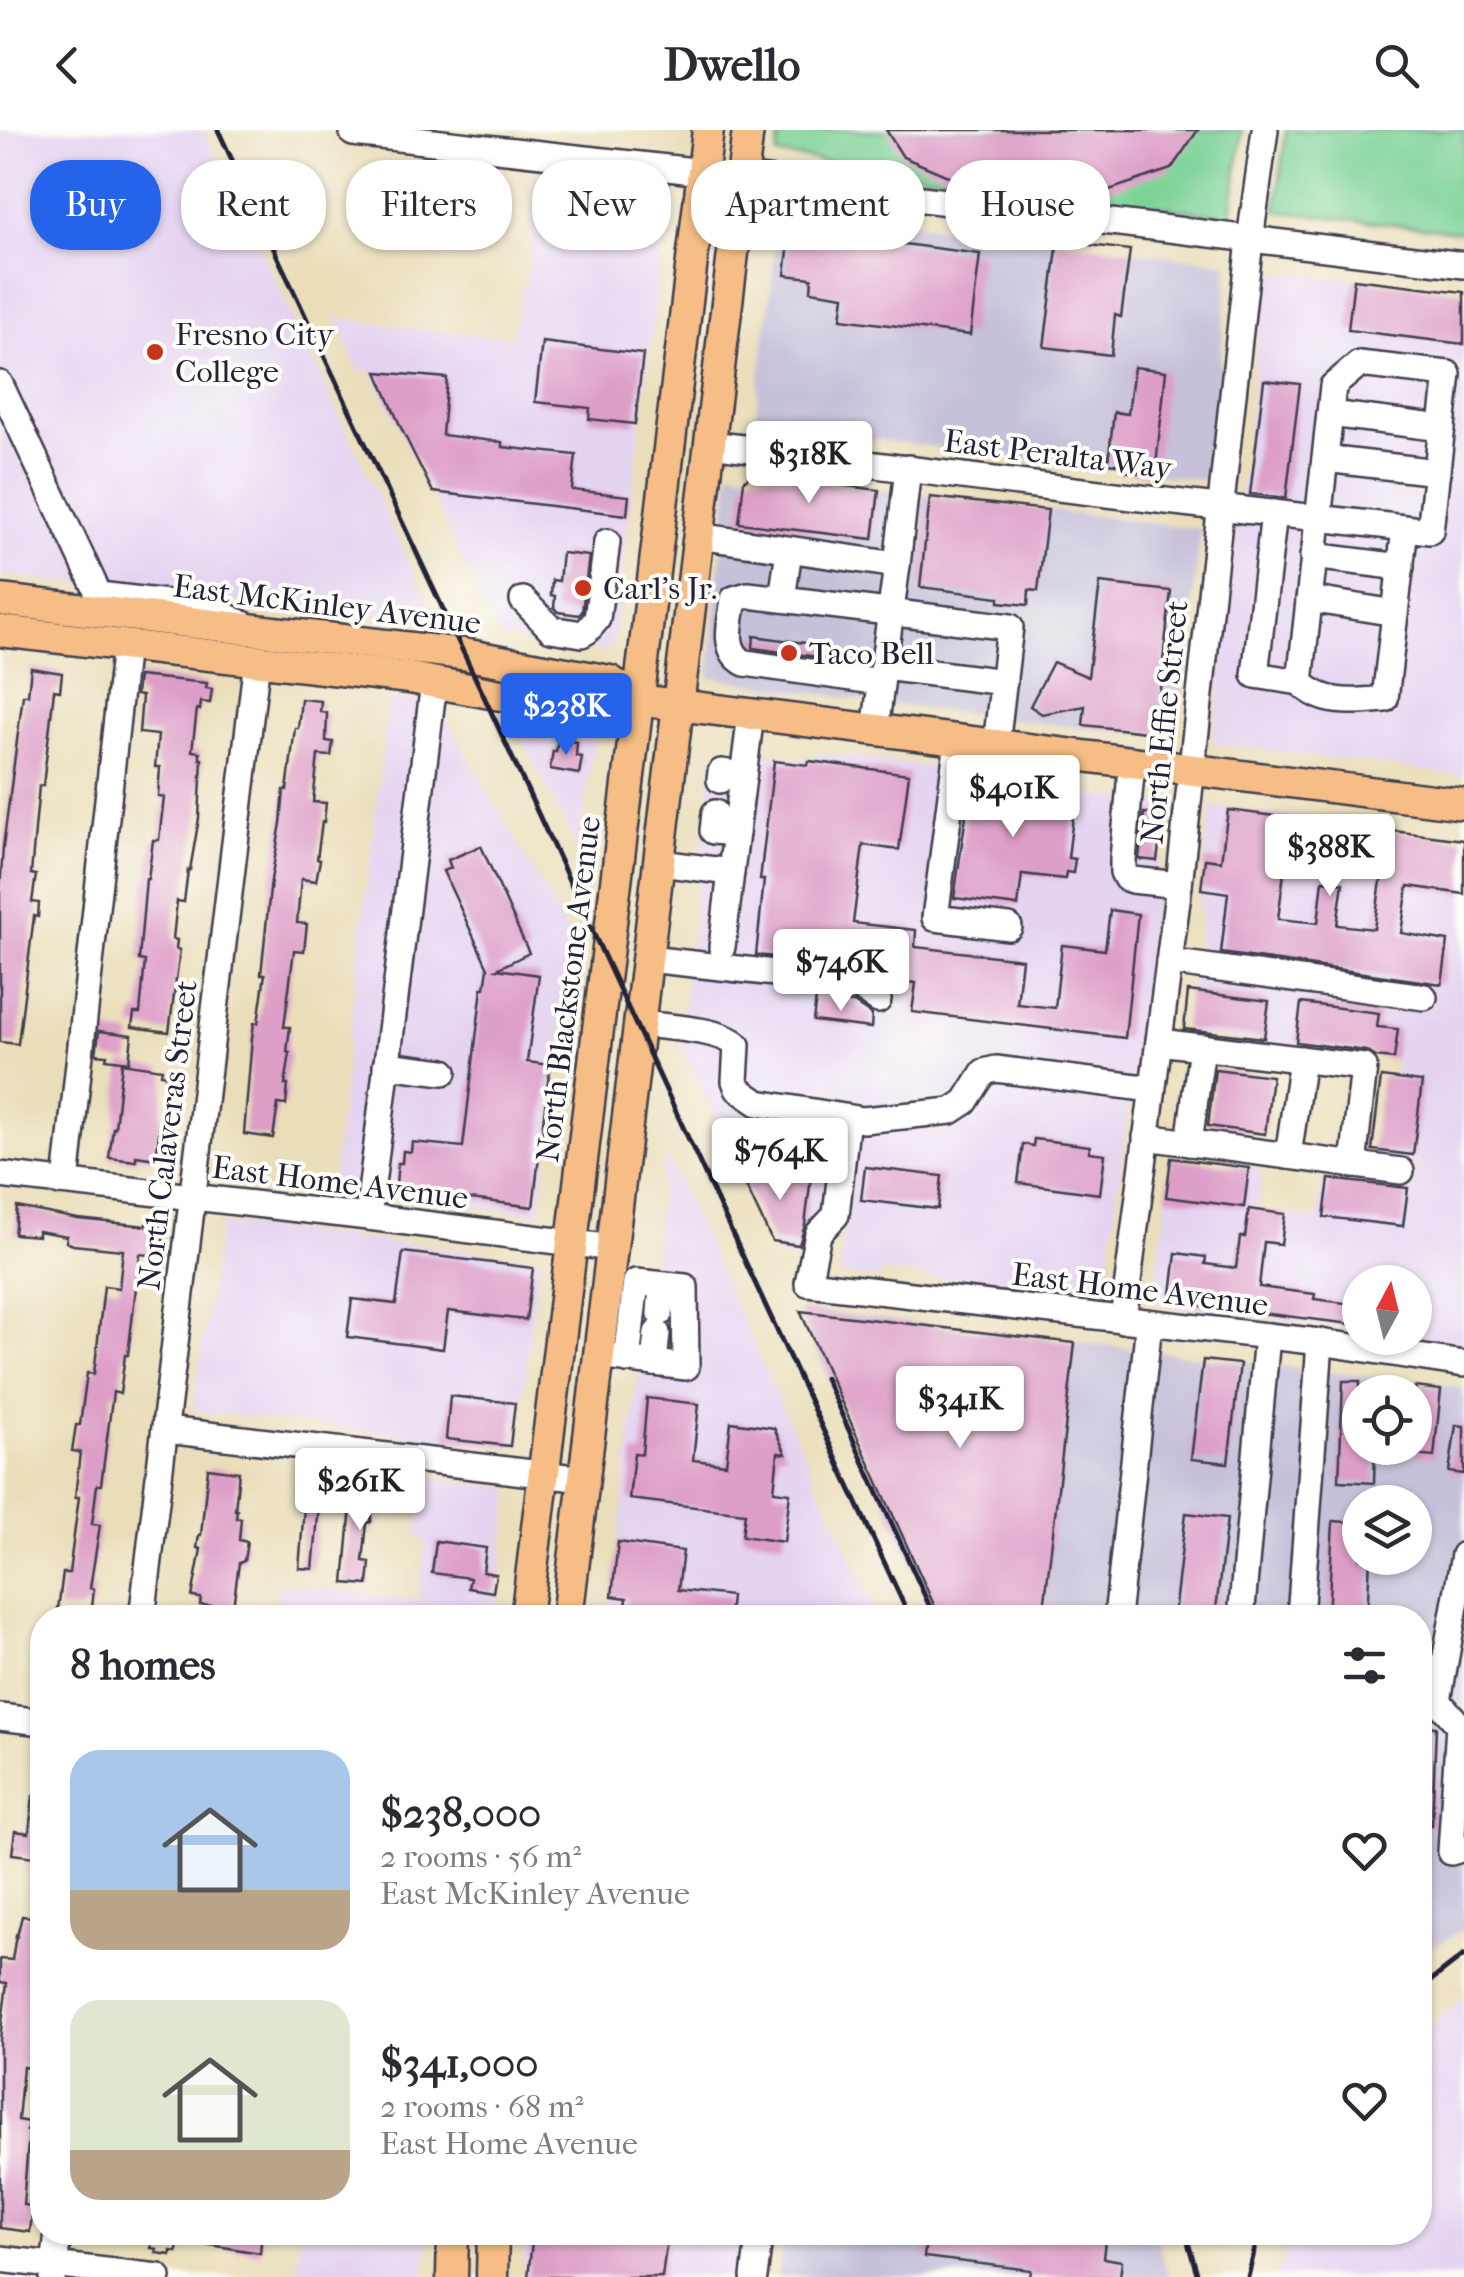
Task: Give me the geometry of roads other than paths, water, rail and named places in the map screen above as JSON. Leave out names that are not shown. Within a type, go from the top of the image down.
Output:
[{"type":"main road","name":"North Blackstone Avenue","points":[[704,160],[708,130]]},
{"type":"main road","points":[[728,130],[729,160]]},
{"type":"main road","points":[[744,160],[748,130]]},
{"type":"main road","name":"North Blackstone Avenue","points":[[528,1605],[694,250]]},
{"type":"main road","points":[[697,250],[699,341],[692,420],[696,435],[710,444]]},
{"type":"main road","points":[[714,250],[717,383]]},
{"type":"main road","points":[[569,1605],[584,1479],[613,1358],[613,1248],[733,250]]},
{"type":"main road","name":"East McKinley Avenue","points":[[0,600],[257,645],[539,702],[608,710],[638,700],[1464,804]]},
{"type":"main road","points":[[0,620],[28,618],[257,645]]},
{"type":"main road","name":"East McKinley Avenue","points":[[0,631],[125,644],[409,647],[610,680],[638,700]]},
{"type":"main road","points":[[452,2277],[453,2245]]},
{"type":"main road","points":[[492,2277],[493,2245]]},
{"type":"street","name":"North Effie Street","points":[[1118,1605],[1146,1137],[1179,885],[1264,130]]},
{"type":"street","points":[[354,132],[555,143],[691,170]]},
{"type":"street","points":[[925,200],[1464,265]]},
{"type":"street","points":[[1274,513],[1255,675],[1300,682],[1308,691],[1342,702],[1385,699],[1401,566],[1437,472],[1448,374],[1359,364],[1334,386],[1300,682]]},
{"type":"street","points":[[0,384],[99,594],[209,608],[257,645]]},
{"type":"street","points":[[1330,414],[1442,428]]},
{"type":"street","name":"East Peralta Way","points":[[710,444],[1418,529]]},
{"type":"street","points":[[1325,458],[1437,472]]},
{"type":"street","points":[[875,730],[908,468]]},
{"type":"street","points":[[698,536],[897,565]]},
{"type":"street","points":[[523,600],[551,628],[582,634],[587,631],[597,619],[607,542]]},
{"type":"street","points":[[782,599],[789,550]]},
{"type":"street","points":[[1313,556],[1401,566]]},
{"type":"street","points":[[996,745],[1004,682],[1010,628],[748,595],[734,598],[730,648],[734,658],[745,663],[1004,682]]},
{"type":"street","points":[[1308,600],[1395,613]]},
{"type":"street","points":[[66,1182],[125,644]]},
{"type":"street","name":"North Calaveras Street","points":[[144,1605],[257,645]]},
{"type":"street","points":[[368,1217],[434,682]]},
{"type":"street","points":[[722,947],[736,834],[732,777],[751,714]]},
{"type":"street","points":[[958,740],[935,918],[1009,927]]},
{"type":"street","points":[[1132,762],[1123,872],[1126,878],[1179,885]]},
{"type":"street","points":[[715,813],[713,831],[736,834]]},
{"type":"street","points":[[660,862],[731,872]]},
{"type":"street","points":[[648,960],[847,981],[878,1000]]},
{"type":"street","points":[[1169,962],[1424,998]]},
{"type":"street","points":[[641,1024],[733,1040],[737,1045],[738,1089],[758,1103],[847,1118],[863,1120],[950,1111],[965,1102],[984,1072],[996,1069],[1152,1089]]},
{"type":"street","points":[[1158,1042],[1364,1067],[1353,1164]]},
{"type":"street","points":[[1189,1143],[1202,1047]]},
{"type":"street","points":[[1288,1156],[1302,1060]]},
{"type":"street","points":[[386,1065],[444,1072]]},
{"type":"street","name":"East Home Avenue","points":[[847,1118],[836,1215],[818,1234],[808,1283],[1320,1342],[1464,1364]]},
{"type":"street","points":[[1146,1137],[1401,1171]]},
{"type":"street","name":"East Home Avenue","points":[[0,1175],[613,1248]]},
{"type":"street","points":[[636,1282],[662,1285],[685,1287],[686,1367],[613,1358],[636,1282]]},
{"type":"street","points":[[654,1363],[662,1285]]},
{"type":"street","points":[[1243,1605],[1267,1336]]},
{"type":"street","points":[[1301,1605],[1320,1342]]},
{"type":"street","points":[[166,1430],[584,1479]]},
{"type":"street","points":[[1464,1556],[1438,1701],[1462,1726],[1451,1852],[1464,1848]]},
{"type":"street","points":[[0,1717],[30,1721]]},
{"type":"street","points":[[53,2271],[56,2245]]},
{"type":"street","points":[[754,2277],[758,2245]]},
{"type":"street","points":[[0,2259],[53,2271],[158,2277]]},
{"type":"railway","points":[[218,130],[904,1605]]},
{"type":"railway","points":[[825,1378],[929,1605]]},
{"type":"railway","points":[[1432,1980],[1464,1955]]},
{"type":"railway","points":[[1189,2245],[1198,2277]]},
{"type":"railway","points":[[1248,2277],[1256,2245]]},
{"type":"place","name":"Fresno City College","points":[[155,352]]},
{"type":"place","name":"Carl's Jr.","points":[[583,588]]},
{"type":"place","name":"Taco Bell","points":[[789,653]]}]
